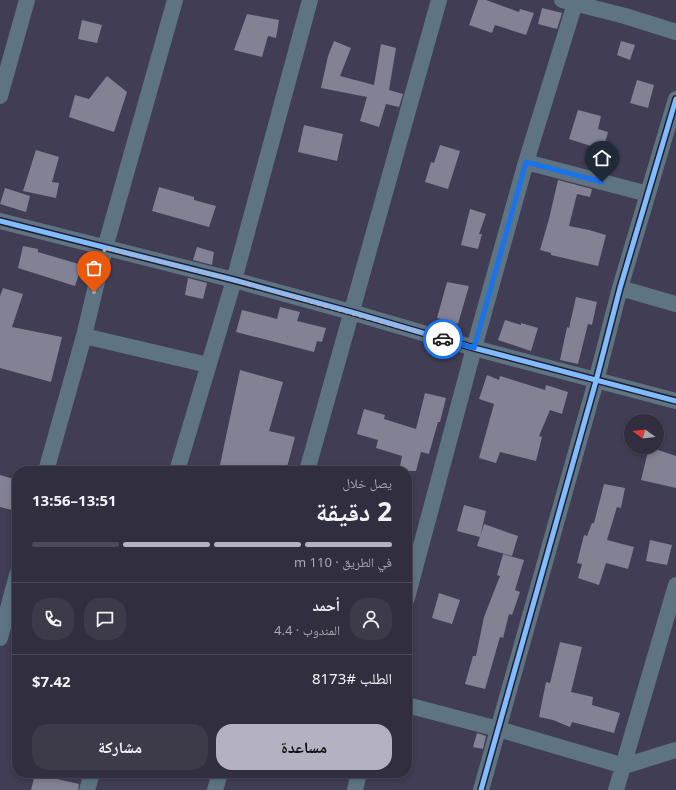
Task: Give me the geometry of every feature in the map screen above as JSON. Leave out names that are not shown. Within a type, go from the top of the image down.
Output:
[{"type":"street","points":[[0,96],[27,0]]},
{"type":"street","points":[[47,466],[84,336],[105,248],[175,0]]},
{"type":"street","points":[[178,466],[234,280],[310,0]]},
{"type":"street","points":[[308,466],[439,0]]},
{"type":"street","points":[[412,579],[474,348],[571,1],[676,32]]},
{"type":"street","points":[[481,790],[596,381],[620,288],[676,99]]},
{"type":"street","points":[[526,162],[648,194]]},
{"type":"street","points":[[0,221],[234,280],[474,348],[676,401]]},
{"type":"street","points":[[620,288],[676,304]]},
{"type":"street","points":[[84,336],[208,365]]},
{"type":"street","points":[[616,790],[676,585]]},
{"type":"street","points":[[0,638],[9,596]]},
{"type":"street","points":[[412,706],[498,729],[624,766],[676,750]]},
{"type":"street","points":[[87,790],[91,778]]},
{"type":"street","points":[[215,790],[219,778]]},
{"type":"street","points":[[354,790],[358,778]]},
{"type":"building","points":[[478,0],[486,0],[519,12],[520,9],[534,13],[526,35],[495,25],[492,33],[469,25]]},
{"type":"building","points":[[542,8],[562,13],[557,29],[538,24]]},
{"type":"building","points":[[247,14],[279,20],[276,38],[268,36],[262,57],[234,50]]},
{"type":"building","points":[[82,20],[102,25],[97,43],[78,39]]},
{"type":"building","points":[[334,41],[351,48],[340,76],[374,85],[381,44],[396,48],[389,90],[403,94],[399,107],[386,104],[379,127],[360,121],[367,97],[321,88],[328,56]]},
{"type":"building","points":[[621,41],[635,45],[630,60],[617,55]]},
{"type":"building","points":[[107,76],[127,92],[114,132],[69,117],[75,95],[89,99]]},
{"type":"building","points":[[637,80],[654,85],[648,108],[630,103]]},
{"type":"building","points":[[578,110],[601,116],[598,129],[608,132],[603,150],[569,139]]},
{"type":"building","points":[[304,125],[343,134],[337,161],[298,152]]},
{"type":"building","points":[[440,145],[460,151],[448,189],[425,182],[431,162],[434,163]]},
{"type":"building","points":[[36,150],[59,157],[52,182],[59,183],[56,198],[23,191]]},
{"type":"building","points":[[558,180],[592,189],[590,197],[577,194],[569,226],[606,235],[598,266],[551,255],[551,253],[540,250]]},
{"type":"building","points":[[159,187],[194,197],[194,200],[216,206],[209,227],[152,211]]},
{"type":"building","points":[[5,188],[30,196],[26,212],[0,204]]},
{"type":"building","points":[[470,209],[486,214],[479,234],[482,234],[478,249],[461,245]]},
{"type":"building","points":[[23,246],[38,249],[38,252],[82,265],[75,286],[18,268]]},
{"type":"building","points":[[197,247],[214,252],[212,265],[193,260]]},
{"type":"building","points":[[188,278],[207,283],[203,299],[185,295]]},
{"type":"building","points":[[447,282],[469,286],[458,324],[437,318]]},
{"type":"building","points":[[3,288],[23,294],[12,327],[62,337],[51,382],[0,368],[0,296]]},
{"type":"building","points":[[576,297],[597,302],[592,325],[588,324],[578,364],[560,360],[567,327],[569,328]]},
{"type":"building","points":[[280,307],[300,312],[297,321],[326,328],[322,342],[317,341],[314,352],[236,332],[242,310],[277,319]]},
{"type":"building","points":[[505,320],[538,328],[531,351],[498,340]]},
{"type":"building","points":[[240,370],[283,382],[269,431],[295,437],[287,466],[220,465]]},
{"type":"building","points":[[487,375],[499,380],[500,376],[545,390],[546,385],[568,392],[562,414],[550,410],[539,436],[542,437],[536,461],[500,452],[496,463],[479,458],[494,404],[479,399]]},
{"type":"building","points":[[425,393],[446,398],[440,422],[438,422],[429,454],[421,452],[416,471],[412,471],[412,466],[400,466],[402,456],[376,448],[378,440],[357,434],[364,409],[385,415],[384,419],[416,429]]},
{"type":"building","points":[[664,452],[676,456],[676,488],[641,480],[647,454],[664,454]]},
{"type":"building","points":[[0,475],[12,479],[12,510],[0,507]]},
{"type":"building","points":[[604,484],[625,488],[621,508],[617,507],[607,540],[634,547],[628,569],[606,563],[599,585],[578,578],[582,564],[577,563],[584,535],[587,536],[592,523],[594,523]]},
{"type":"building","points":[[464,505],[486,511],[480,537],[457,531]]},
{"type":"building","points":[[484,524],[518,536],[512,556],[477,546]]},
{"type":"building","points":[[650,540],[672,545],[667,565],[646,561]]},
{"type":"building","points":[[503,554],[524,560],[515,590],[520,592],[512,615],[509,614],[503,638],[500,637],[485,689],[465,684],[473,656],[476,656],[484,617],[500,576],[497,575]]},
{"type":"building","points":[[439,593],[460,600],[452,624],[432,618]]},
{"type":"building","points":[[560,642],[582,647],[571,692],[593,697],[592,705],[620,713],[614,733],[572,722],[570,727],[553,720],[539,717],[546,682],[550,683]]},
{"type":"building","points":[[477,733],[486,736],[483,749],[473,747]]},
{"type":"building","points":[[34,778],[53,778],[79,784],[78,790],[31,790]]},
{"type":"cycle path","points":[[481,790],[596,381],[620,288],[676,99]]},
{"type":"cycle path","points":[[0,221],[234,280],[474,348],[676,401]]},
{"type":"way so far","points":[[94,292],[105,248],[234,280],[443,339]]},
{"type":"route","points":[[443,339],[474,348],[526,162],[602,182]]}]
